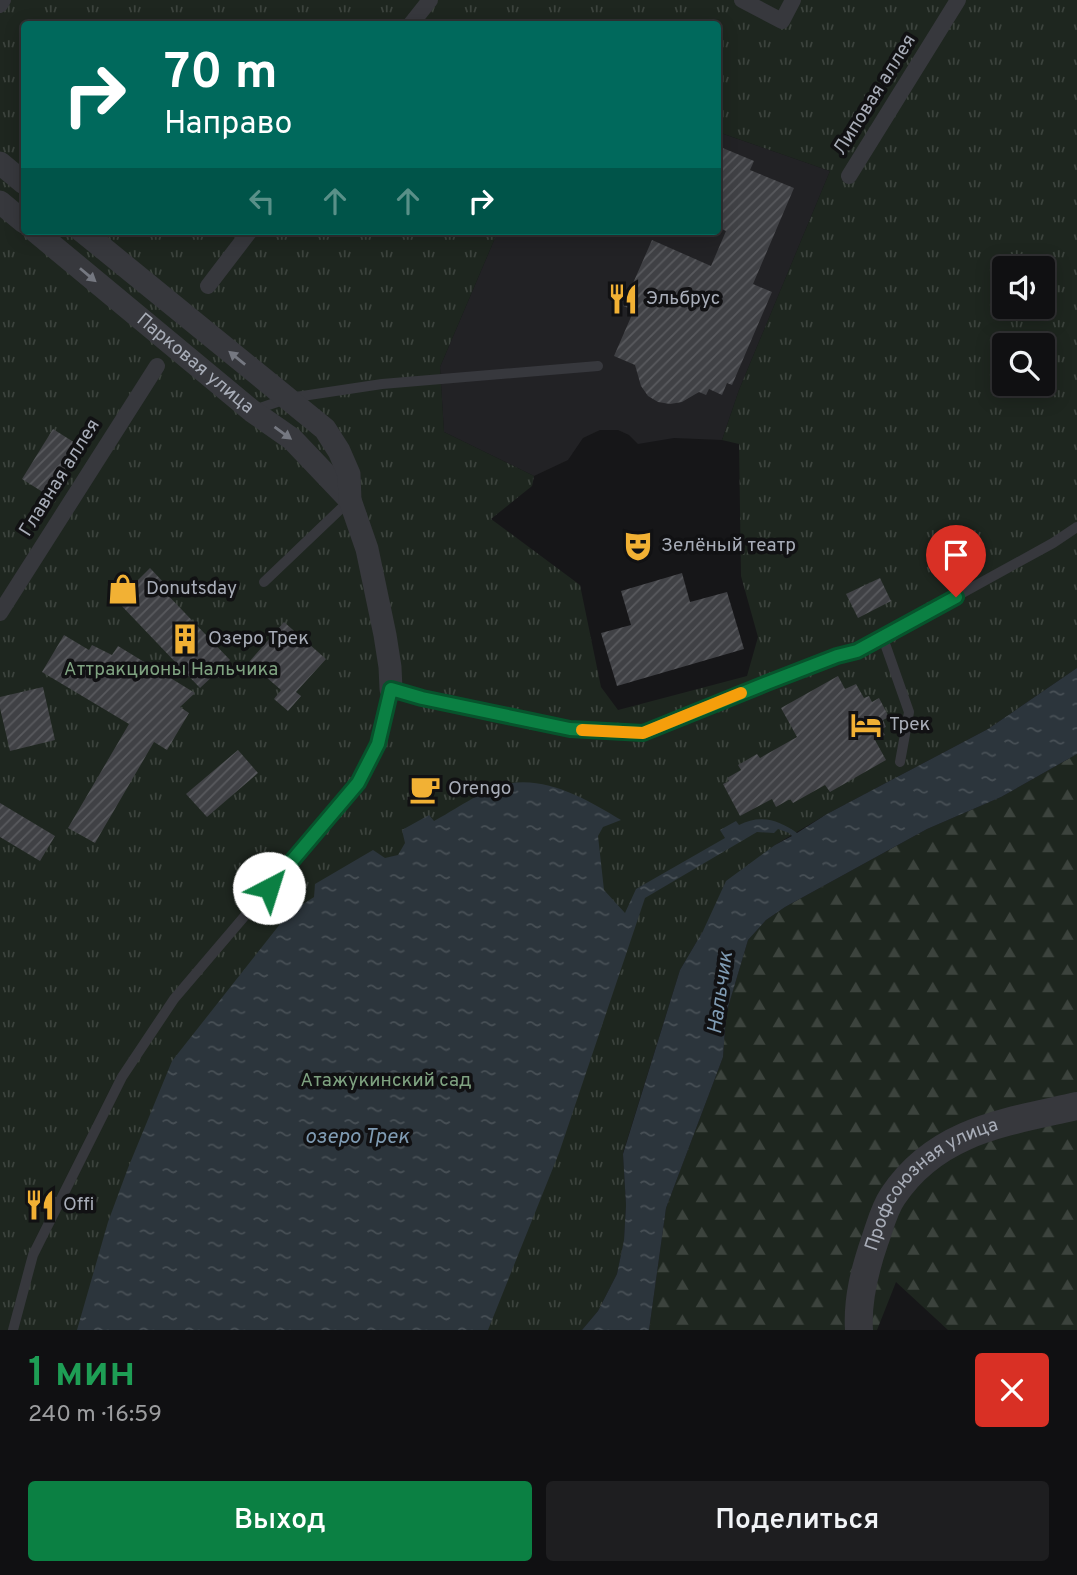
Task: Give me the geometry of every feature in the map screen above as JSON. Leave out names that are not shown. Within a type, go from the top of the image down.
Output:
[{"type":"street","points":[[0,5],[3,0]]},
{"type":"street","points":[[413,21],[430,0]]},
{"type":"street","points":[[742,0],[782,21],[793,0]]},
{"type":"street","name":"Липовая аллея","points":[[849,176],[958,0]]},
{"type":"street","points":[[0,163],[21,180]]},
{"type":"street","points":[[0,202],[21,220]]},
{"type":"street","name":"Парковая улица","points":[[40,235],[252,411],[292,439],[350,500]]},
{"type":"street","name":"Парковая улица","points":[[87,235],[326,429],[349,474],[350,500],[367,549],[385,635],[391,689]]},
{"type":"street","points":[[208,286],[247,235]]},
{"type":"street","name":"Главная аллея","points":[[0,613],[157,366]]},
{"type":"street","name":"Профсоюзная улица","points":[[859,1330],[864,1271],[892,1196],[904,1182],[940,1149],[955,1140],[990,1125],[1077,1106]]},
{"type":"lane","points":[[252,411],[289,398],[383,384],[598,366]]},
{"type":"lane","points":[[264,582],[350,500]]},
{"type":"lane","points":[[13,1330],[33,1255],[122,1077],[174,999],[358,783],[378,744],[391,689],[570,729],[643,733],[837,656],[857,651],[1053,544],[1077,527]]},
{"type":"lane","points":[[883,638],[909,712],[900,762]]},
{"type":"shaded area","name":"Эльбрус","points":[[721,133],[830,171],[739,390],[722,440],[674,438],[638,444],[629,435],[618,430],[600,430],[583,438],[568,460],[534,476],[444,432],[440,367],[496,235],[721,235]]},
{"type":"green space","name":"Атажукинский сад","points":[[0,0],[1077,0],[1077,668],[988,729],[827,814],[775,845],[703,931],[680,970],[623,1153],[626,1205],[624,1241],[617,1274],[598,1311],[582,1330],[0,1330]],"holes":[[[21,21],[721,21],[721,133],[830,171],[739,390],[722,440],[739,444],[741,576],[758,637],[747,676],[618,710],[601,687],[580,585],[491,519],[532,486],[534,476],[444,432],[440,367],[496,235],[21,235]]]},
{"type":"green space","points":[[1077,754],[1077,1330],[948,1330],[896,1282],[877,1330],[649,1330],[666,1208],[723,1057],[726,1014],[748,940],[766,920],[785,907],[927,829],[1001,797]]},
{"type":"water","name":"озеро Трек","points":[[1077,668],[1077,754],[1001,797],[927,829],[785,907],[766,920],[748,940],[726,1014],[723,1057],[666,1208],[649,1330],[582,1330],[598,1311],[617,1274],[624,1240],[626,1205],[623,1154],[680,970],[703,931],[726,881],[775,845],[792,836],[778,829],[774,833],[757,832],[645,898],[559,1153],[488,1330],[77,1330],[108,1222],[172,1061],[288,914],[314,897],[315,884],[373,850],[385,858],[398,855],[405,843],[402,830],[429,815],[434,821],[502,785],[533,783],[564,790],[621,820],[603,827],[598,836],[604,890],[625,913],[636,889],[725,838],[720,830],[736,821],[739,825],[754,820],[769,820],[797,833],[827,814],[988,729]]},
{"type":"building","points":[[721,147],[754,161],[750,170],[794,188],[753,284],[772,292],[732,385],[727,383],[722,395],[709,389],[706,395],[699,392],[682,402],[658,402],[648,396],[641,386],[635,365],[614,356],[634,310],[623,306],[652,240],[711,266],[726,231],[721,228]]},
{"type":"building","points":[[53,429],[80,446],[49,496],[22,479]]},
{"type":"building","name":"Озеро Трек","points":[[150,568],[165,584],[161,588],[230,660],[200,688],[117,601]]},
{"type":"building","points":[[682,573],[690,602],[727,592],[744,649],[617,686],[601,633],[631,625],[621,591]]},
{"type":"building","points":[[880,578],[891,601],[858,618],[846,594]]},
{"type":"building","points":[[284,622],[326,659],[296,692],[301,696],[288,711],[274,699],[281,690],[249,662]]},
{"type":"building","points":[[64,635],[89,650],[92,645],[112,655],[118,646],[195,693],[180,707],[189,713],[167,750],[154,742],[95,843],[68,828],[129,724],[42,672]]},
{"type":"building","points":[[838,676],[845,689],[856,684],[864,698],[869,696],[872,702],[879,698],[889,717],[883,720],[886,727],[881,729],[885,735],[875,740],[886,760],[830,792],[825,785],[793,803],[790,799],[776,807],[772,799],[740,816],[723,784],[729,781],[727,778],[741,770],[738,765],[757,754],[760,758],[797,737],[781,708]]},
{"type":"building","points":[[43,687],[55,740],[10,751],[0,697]]},
{"type":"building","points":[[238,750],[258,773],[207,817],[186,794]]},
{"type":"building","points":[[0,803],[55,836],[40,861],[0,837]]},
{"type":"slow traffic","points":[[582,730],[643,733],[741,693]]},
{"type":"place","name":"Эльбрус","points":[[623,299]]},
{"type":"place","name":"Зелёный театр","points":[[638,546]]},
{"type":"place","name":"Donutsday","points":[[123,589]]},
{"type":"place","name":"Озеро Трек","points":[[185,639]]},
{"type":"place","name":"Трек","points":[[866,725]]},
{"type":"place","name":"Orengo","points":[[425,789]]},
{"type":"place","name":"Offi","points":[[40,1205]]},
{"type":"route","points":[[269,888],[358,783],[378,744],[391,689],[570,729],[643,733],[837,656],[857,651],[956,597]]},
{"type":"park label","name":"Аттракционы Нальчика","points":[[171,670]]},
{"type":"water label","name":"Нальчик","points":[[721,993]]}]
